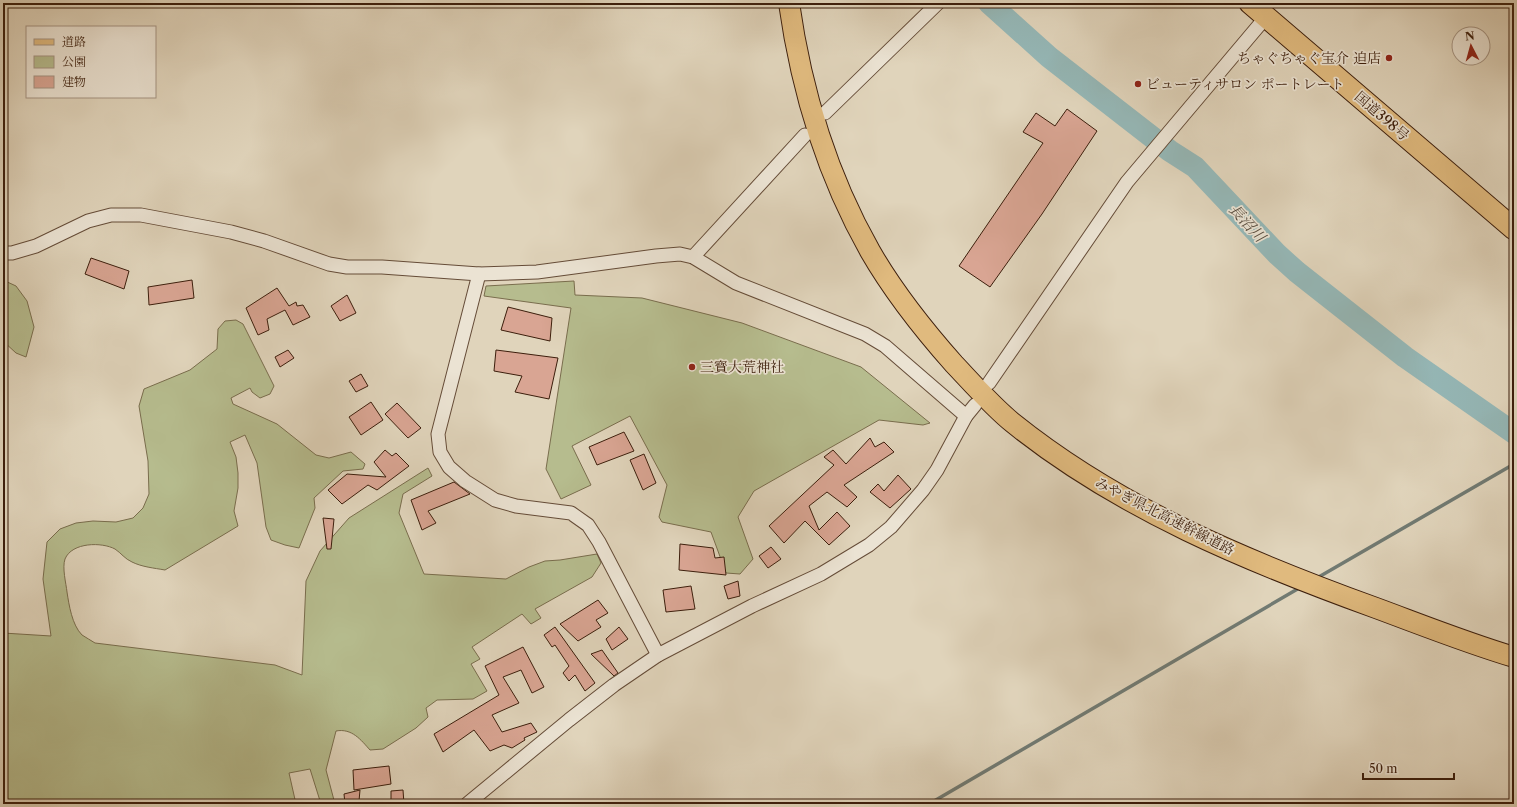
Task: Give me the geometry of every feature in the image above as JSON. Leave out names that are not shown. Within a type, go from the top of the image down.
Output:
[{"type":"highway","name":"国道398号","points":[[1250,3],[1514,229]]},
{"type":"main road","name":"みやぎ県北高速幹線道路","points":[[789,3],[795,41],[808,98],[826,154],[851,213],[870,251],[896,291],[928,334],[966,377],[1012,422],[1107,488],[1175,524],[1255,561],[1342,596],[1514,658]]},
{"type":"street","points":[[825,113],[938,3]]},
{"type":"street","points":[[989,383],[1127,182],[1266,17]]},
{"type":"street","points":[[693,257],[805,135]]},
{"type":"street","points":[[3,253],[12,253],[36,246],[88,221],[111,216],[141,215],[231,232],[264,241],[329,264],[347,267],[382,266],[479,274],[537,272],[680,254],[693,257],[736,283],[865,334],[885,346],[910,366],[966,416]]},
{"type":"street","points":[[479,274],[438,434],[440,452],[449,467],[465,481],[495,500],[516,506],[571,513],[588,525],[599,542],[658,655]]},
{"type":"street","points":[[467,804],[569,720],[614,685],[658,655],[752,606],[821,574],[869,545],[891,527],[923,490],[937,470],[966,416],[975,405]]},
{"type":"green space","points":[[3,280],[16,286],[27,301],[34,327],[26,357],[16,353],[3,341]]},
{"type":"green space","points":[[574,281],[575,295],[642,298],[742,323],[861,367],[930,423],[923,425],[879,420],[754,491],[738,517],[753,559],[740,574],[726,573],[711,532],[662,522],[659,517],[667,485],[630,416],[572,446],[591,485],[561,499],[546,469],[571,308],[484,296],[486,286]]},
{"type":"green space","points":[[236,320],[243,324],[274,386],[270,394],[260,398],[252,392],[250,388],[231,398],[233,404],[277,424],[316,455],[329,458],[351,452],[365,464],[363,469],[343,471],[314,498],[315,508],[299,548],[271,540],[266,527],[257,463],[245,435],[230,442],[236,457],[238,473],[238,488],[234,511],[238,526],[165,570],[136,564],[115,549],[103,545],[88,545],[74,549],[69,553],[65,559],[64,576],[72,615],[76,626],[82,635],[95,643],[275,665],[302,675],[306,581],[320,551],[349,518],[428,468],[432,476],[403,494],[399,513],[424,574],[506,579],[529,567],[545,561],[597,554],[601,563],[592,577],[535,609],[541,618],[531,624],[522,614],[472,647],[480,659],[471,664],[487,691],[473,699],[437,700],[426,708],[428,717],[416,728],[383,749],[370,750],[360,739],[351,733],[347,731],[336,731],[326,770],[335,804],[321,804],[310,769],[289,773],[296,804],[3,804],[3,633],[51,636],[43,579],[47,542],[60,529],[76,523],[93,521],[116,522],[133,518],[143,508],[149,494],[148,461],[139,406],[144,389],[190,370],[217,349],[218,329],[225,321]]},
{"type":"building","points":[[1067,109],[1097,131],[1042,214],[990,287],[959,266],[1043,143],[1023,132],[1036,113],[1055,126]]},
{"type":"building","points":[[91,258],[129,271],[124,289],[85,274]]},
{"type":"building","points":[[192,280],[194,298],[149,305],[148,287]]},
{"type":"building","points":[[277,288],[289,306],[296,302],[297,306],[303,305],[310,317],[293,325],[285,310],[267,319],[269,330],[258,335],[246,308]]},
{"type":"building","points":[[347,295],[356,313],[340,321],[331,306]]},
{"type":"building","points":[[508,307],[552,318],[550,341],[501,330]]},
{"type":"building","points":[[288,350],[294,358],[280,367],[275,357]]},
{"type":"building","points":[[496,350],[558,358],[549,399],[515,392],[522,376],[494,371]]},
{"type":"building","points":[[361,374],[368,386],[356,392],[349,381]]},
{"type":"building","points":[[371,402],[383,420],[361,435],[349,417]]},
{"type":"building","points":[[397,403],[421,428],[408,438],[385,414]]},
{"type":"building","points":[[624,432],[634,451],[597,465],[589,447]]},
{"type":"building","points":[[870,438],[875,447],[884,442],[894,452],[844,485],[857,497],[847,507],[827,492],[809,506],[819,530],[837,512],[850,526],[829,545],[805,521],[784,543],[769,526],[834,465],[824,457],[833,450],[846,464]]},
{"type":"building","points":[[385,450],[392,456],[396,453],[409,466],[377,490],[368,485],[342,504],[328,490],[347,474],[386,477],[374,462]]},
{"type":"building","points":[[644,454],[656,483],[643,490],[630,460]]},
{"type":"building","points":[[898,475],[911,489],[890,508],[870,492],[878,484],[884,491]]},
{"type":"building","points":[[454,482],[470,494],[428,511],[436,523],[422,530],[411,500]]},
{"type":"building","points":[[323,518],[334,519],[331,549],[327,549]]},
{"type":"building","points":[[680,544],[713,548],[715,558],[724,557],[726,575],[679,570]]},
{"type":"building","points":[[771,547],[781,559],[768,568],[759,556]]},
{"type":"building","points":[[738,581],[740,596],[728,599],[724,586]]},
{"type":"building","points":[[691,586],[695,609],[666,612],[663,590]]},
{"type":"building","points":[[598,600],[608,613],[596,620],[601,627],[578,641],[560,624]]},
{"type":"building","points":[[555,627],[595,683],[585,691],[575,675],[569,681],[563,673],[569,666],[555,645],[552,647],[544,635]]},
{"type":"building","points":[[619,627],[628,639],[612,650],[606,639]]},
{"type":"building","points":[[523,647],[544,687],[532,693],[521,670],[503,677],[519,703],[492,715],[502,732],[531,723],[537,732],[524,738],[525,740],[512,748],[504,745],[490,751],[474,730],[443,752],[434,734],[499,695],[485,666]]},
{"type":"building","points":[[602,650],[618,673],[614,676],[591,654]]},
{"type":"building","points":[[389,766],[391,784],[354,790],[353,770]]},
{"type":"building","points":[[360,790],[359,801],[345,804],[344,794]]},
{"type":"building","points":[[403,790],[404,804],[391,804],[391,791]]},
{"type":"waterway","name":"長沼川","points":[[989,3],[1049,57],[1170,151],[1195,167],[1277,254],[1297,272],[1405,357],[1514,433]]},
{"type":"waterway","points":[[1317,578],[1514,464]]},
{"type":"waterway","points":[[929,804],[1301,587]]},
{"type":"place","name":"ちゃぐちゃぐ宝介 迫店","points":[[1389,58]]},
{"type":"place","name":"ビューティサロン ポートレート","points":[[1138,84]]},
{"type":"place","name":"三寳大荒神社","points":[[692,367]]}]
